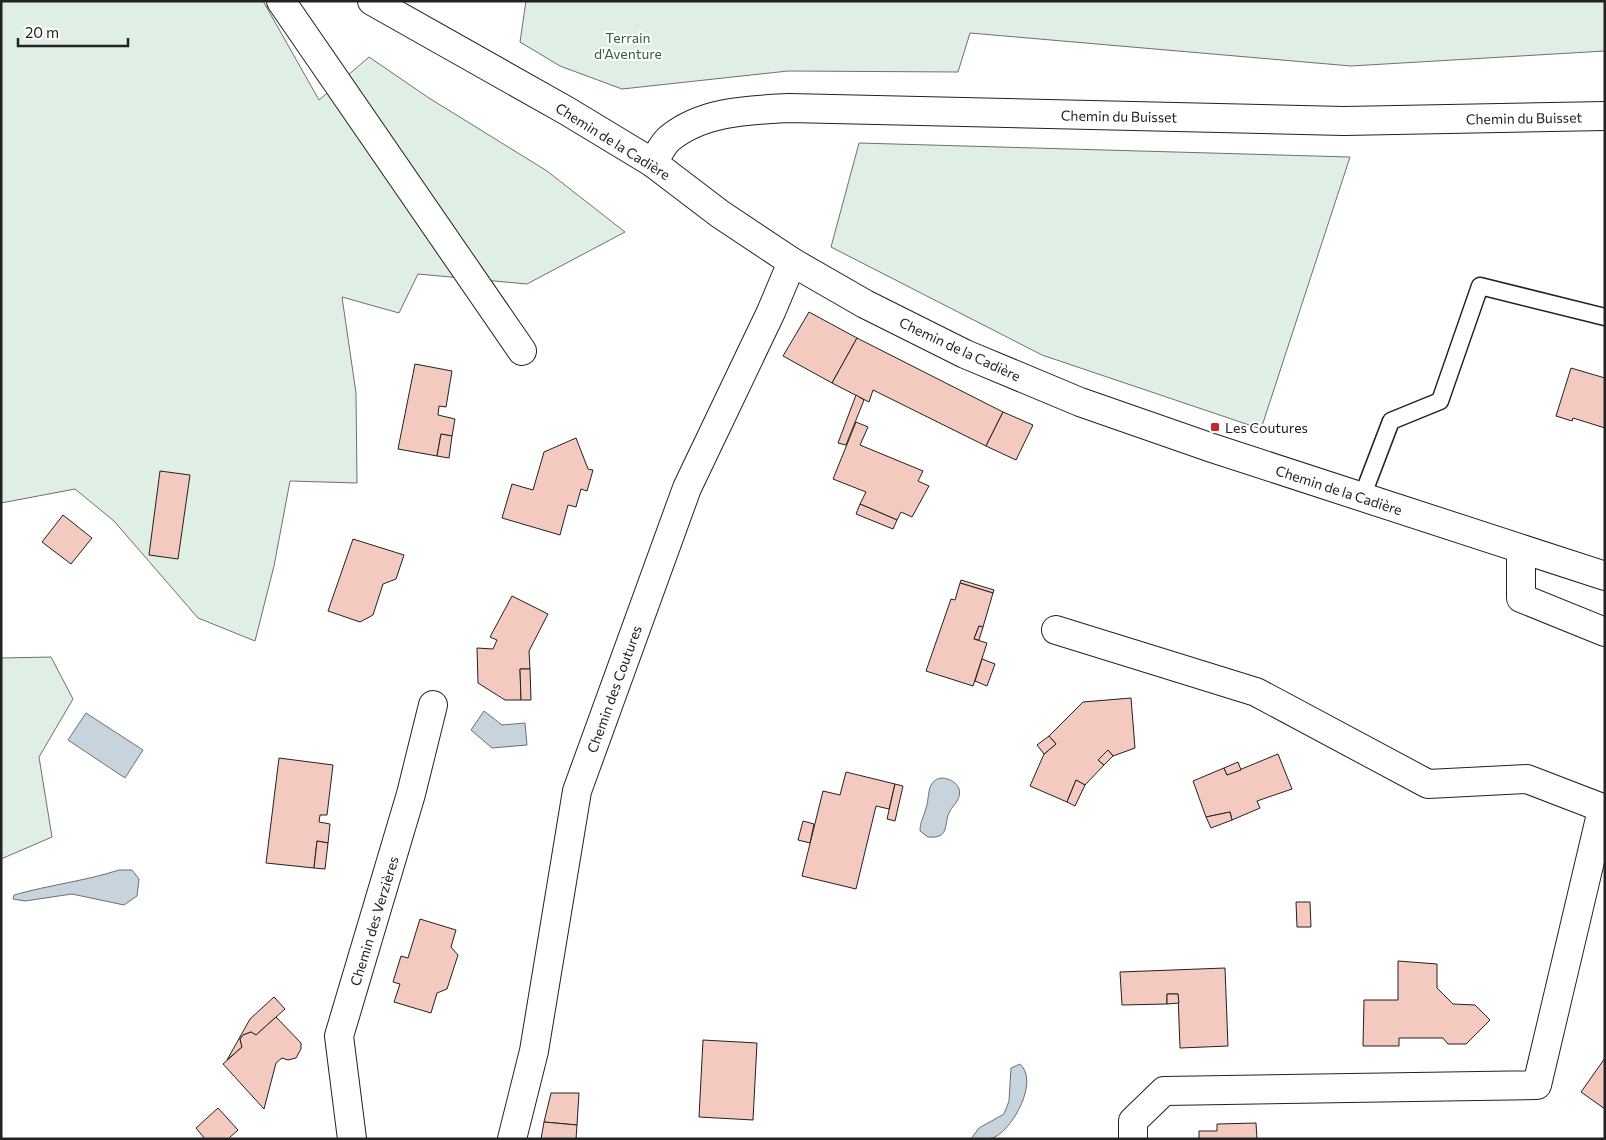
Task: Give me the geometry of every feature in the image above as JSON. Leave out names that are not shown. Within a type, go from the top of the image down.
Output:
[{"type":"street","points":[[281,1],[522,350]]},
{"type":"street","name":"Chemin de la Cadière","points":[[372,1],[567,111],[652,163],[720,214],[792,262],[865,304],[965,354],[1027,380],[1206,446],[1605,576]]},
{"type":"street","name":"Chemin du Buisset","points":[[652,163],[669,139],[687,127],[735,111],[789,108],[1344,121],[1605,116]]},
{"type":"street","name":"Chemin des Coutures","points":[[512,1139],[534,1051],[577,791],[687,488],[771,312],[792,262]]},
{"type":"street","points":[[1521,549],[1521,598],[1605,632]]},
{"type":"street","points":[[1056,630],[1256,692],[1428,784],[1527,779],[1603,809],[1538,1085],[1164,1091],[1133,1122],[1133,1139]]},
{"type":"street","name":"Chemin des Verzières","points":[[352,1139],[339,1036],[412,794],[433,705]]},
{"type":"lane","points":[[1362,498],[1391,422],[1440,401],[1480,286],[1605,317]]},
{"type":"green space","points":[[1,1],[263,1],[319,100],[369,57],[429,98],[547,171],[625,232],[527,284],[418,274],[399,313],[342,297],[356,393],[357,483],[290,481],[274,566],[255,641],[198,618],[114,521],[75,489],[1,503]]},
{"type":"green space","name":"Terrain d'Aventure","points":[[526,1],[1605,1],[1605,51],[1351,66],[970,33],[958,72],[788,71],[622,89],[560,66],[520,42]]},
{"type":"green space","points":[[859,143],[1350,157],[1261,429],[1042,355],[831,247]]},
{"type":"green space","points":[[51,657],[73,699],[39,757],[52,837],[1,859],[1,658]]},
{"type":"shaded area","points":[[484,711],[502,725],[525,723],[527,745],[492,748],[471,730]]},
{"type":"shaded area","points":[[86,713],[143,750],[125,778],[68,740]]},
{"type":"shaded area","points":[[941,778],[953,782],[960,792],[950,811],[943,833],[935,837],[928,837],[920,831],[921,824],[929,790],[933,782]]},
{"type":"shaded area","points":[[119,870],[132,870],[139,879],[137,896],[124,905],[72,894],[25,901],[13,899],[14,895]]},
{"type":"shaded area","points":[[1020,1064],[1025,1072],[1027,1081],[1022,1103],[1010,1124],[995,1137],[971,1139],[979,1128],[1004,1114],[1009,1101],[1011,1068]]},
{"type":"building","points":[[809,312],[857,338],[832,383],[783,356]]},
{"type":"building","points":[[857,338],[1003,412],[986,446],[873,390],[869,402],[832,383]]},
{"type":"building","points":[[415,364],[452,371],[446,407],[439,406],[438,415],[455,419],[452,436],[441,434],[437,456],[398,449]]},
{"type":"building","points":[[1571,368],[1605,378],[1605,428],[1573,418],[1572,421],[1556,416]]},
{"type":"building","points":[[856,395],[864,400],[846,445],[838,443]]},
{"type":"building","points":[[1003,412],[1033,425],[1016,460],[986,446]]},
{"type":"building","points":[[856,422],[868,427],[860,445],[923,471],[918,481],[929,486],[912,517],[901,512],[897,520],[860,504],[866,492],[833,479]]},
{"type":"building","points":[[441,434],[452,436],[449,458],[437,456]]},
{"type":"building","points":[[576,438],[588,469],[593,470],[587,491],[581,489],[576,507],[568,505],[560,535],[502,518],[512,484],[533,490],[544,452]]},
{"type":"building","points":[[160,471],[190,475],[178,559],[149,555]]},
{"type":"building","points":[[860,504],[897,520],[893,529],[856,514]]},
{"type":"building","points":[[63,515],[92,538],[71,564],[42,542]]},
{"type":"building","points":[[353,539],[404,555],[396,579],[383,584],[373,615],[360,622],[328,611]]},
{"type":"building","points":[[961,580],[994,590],[993,593],[960,583]]},
{"type":"building","points":[[960,583],[993,593],[983,627],[979,626],[974,639],[987,643],[973,686],[926,671],[951,599],[955,600]]},
{"type":"building","points":[[512,596],[548,614],[529,651],[530,669],[520,669],[521,700],[505,700],[478,683],[477,648],[493,649],[497,640],[490,637]]},
{"type":"building","points":[[979,626],[983,627],[979,640],[974,639]]},
{"type":"building","points":[[982,659],[995,664],[987,686],[975,681]]},
{"type":"building","points":[[520,669],[530,669],[531,700],[521,700]]},
{"type":"building","points":[[1131,698],[1135,748],[1113,756],[1108,750],[1098,760],[1104,765],[1085,785],[1076,780],[1067,802],[1030,786],[1044,754],[1056,744],[1049,736],[1083,702]]},
{"type":"building","points":[[1049,736],[1056,744],[1044,754],[1037,745]]},
{"type":"building","points":[[1108,750],[1113,756],[1104,765],[1098,760]]},
{"type":"building","points":[[1278,754],[1292,789],[1257,801],[1260,808],[1232,820],[1230,812],[1206,817],[1193,781],[1224,768],[1227,775]]},
{"type":"building","points":[[279,758],[333,765],[327,815],[320,815],[319,822],[330,824],[328,843],[317,841],[314,868],[266,863]]},
{"type":"building","points":[[1238,762],[1241,770],[1227,775],[1224,768]]},
{"type":"building","points":[[846,772],[895,784],[889,809],[876,806],[856,889],[802,876],[823,791],[840,795]]},
{"type":"building","points":[[1076,780],[1085,785],[1075,806],[1067,802]]},
{"type":"building","points":[[895,784],[903,786],[895,821],[887,819]]},
{"type":"building","points":[[1230,812],[1232,820],[1211,828],[1206,817]]},
{"type":"building","points":[[803,821],[814,824],[810,843],[798,840]]},
{"type":"building","points":[[317,841],[328,843],[325,869],[314,868]]},
{"type":"building","points":[[1296,902],[1310,902],[1311,927],[1297,927]]},
{"type":"building","points":[[420,919],[456,930],[451,947],[458,955],[447,989],[437,993],[431,1013],[394,1002],[400,984],[393,982],[401,956],[408,958]]},
{"type":"building","points":[[1398,961],[1437,964],[1437,988],[1453,1004],[1475,1005],[1490,1020],[1466,1044],[1448,1044],[1443,1038],[1399,1038],[1399,1046],[1363,1046],[1364,1000],[1398,1000]]},
{"type":"building","points":[[1225,968],[1228,1046],[1180,1048],[1178,994],[1167,994],[1167,1004],[1122,1005],[1120,972]]},
{"type":"building","points":[[1167,994],[1178,994],[1179,1003],[1167,1004]]},
{"type":"building","points":[[274,997],[285,1009],[256,1035],[251,1032],[243,1035],[240,1039],[242,1047],[227,1060],[250,1019]]},
{"type":"building","points":[[276,1017],[301,1043],[301,1049],[296,1058],[288,1060],[282,1058],[276,1063],[264,1109],[223,1064],[242,1047],[240,1039],[243,1035],[251,1032],[256,1035]]},
{"type":"building","points":[[703,1040],[757,1043],[753,1120],[699,1117]]},
{"type":"building","points":[[1605,1058],[1605,1109],[1581,1092]]},
{"type":"building","points":[[551,1093],[579,1093],[577,1125],[544,1122]]},
{"type":"building","points":[[218,1108],[238,1130],[228,1139],[205,1139],[196,1128]]},
{"type":"building","points":[[544,1122],[577,1125],[576,1139],[541,1139]]},
{"type":"building","points":[[1256,1123],[1257,1139],[1199,1139],[1199,1131],[1217,1131],[1217,1124]]},
{"type":"place","name":"Les Coutures","points":[[1215,427]]}]
